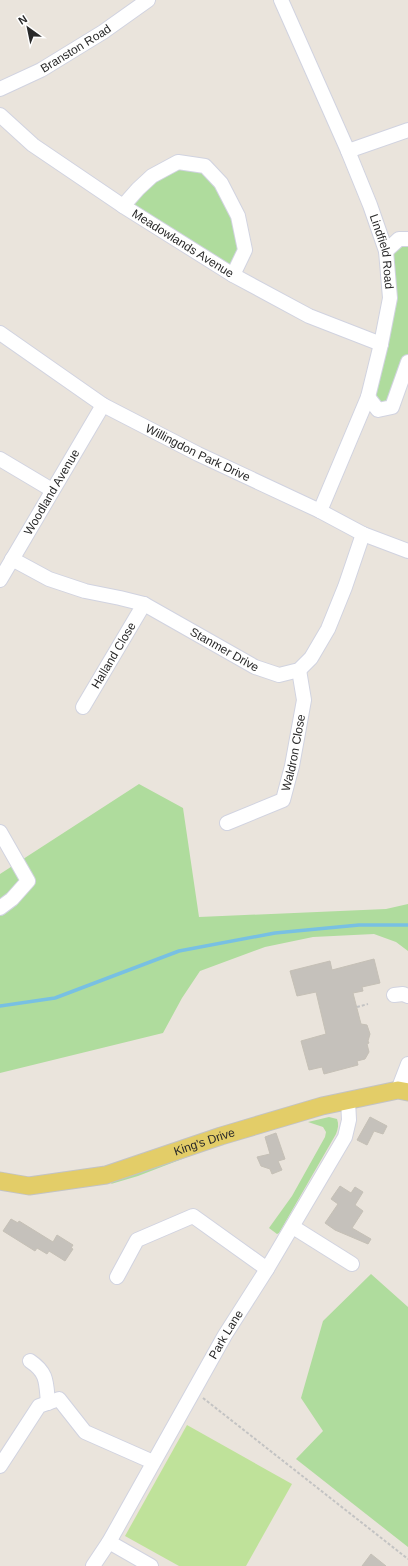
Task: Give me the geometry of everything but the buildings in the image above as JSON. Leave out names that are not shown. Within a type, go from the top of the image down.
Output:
[{"type":"main road","name":"King's Drive","points":[[0,1181],[29,1186],[106,1175],[221,1136],[322,1106],[403,1091]]},
{"type":"street","name":"Branston Road","points":[[0,89],[41,70],[104,32],[148,0]]},
{"type":"street","name":"Lindfield Road","points":[[281,0],[348,150],[370,204],[386,251],[390,298],[368,397],[320,511]]},
{"type":"street","name":"Meadowlands Avenue","points":[[0,115],[33,145],[123,206],[233,275],[309,316],[381,344]]},
{"type":"street","points":[[348,150],[408,130]]},
{"type":"street","points":[[123,206],[152,176],[178,162],[205,166],[221,183],[238,216],[245,250],[233,275]]},
{"type":"street","points":[[386,251],[399,239],[408,239]]},
{"type":"street","name":"Willingdon Park Drive","points":[[0,333],[103,405],[198,454],[320,511],[363,534],[408,551]]},
{"type":"street","points":[[368,397],[378,410],[392,407],[408,362]]},
{"type":"street","name":"Woodland Avenue","points":[[0,580],[103,405]]},
{"type":"street","points":[[0,459],[52,490]]},
{"type":"street","points":[[299,670],[311,658],[328,629],[345,587],[363,534]]},
{"type":"street","name":"Stanmer Drive","points":[[12,559],[49,579],[84,591],[144,604],[255,667],[279,675],[299,670]]},
{"type":"street","name":"Halland Close","points":[[83,707],[144,604]]},
{"type":"street","name":"Waldron Close","points":[[227,823],[283,800],[292,766],[304,700],[299,670]]},
{"type":"street","points":[[0,832],[28,881],[12,899],[0,908]]},
{"type":"street","points":[[403,1091],[408,1064]]},
{"type":"street","name":"Park Lane","points":[[93,1566],[225,1335],[268,1270],[345,1137],[349,1120],[348,1100]]},
{"type":"street","points":[[117,1277],[137,1240],[193,1216],[268,1270]]},
{"type":"street","points":[[293,1227],[352,1264]]},
{"type":"street","points":[[30,1361],[39,1367],[45,1378],[48,1403]]},
{"type":"street","points":[[0,1466],[38,1406],[59,1399],[86,1432],[153,1462]]},
{"type":"street","points":[[108,1542],[151,1566]]},
{"type":"path","points":[[357,1007],[368,1004]]},
{"type":"path","points":[[193,1391],[408,1560]]},
{"type":"green space","points":[[178,162],[205,166],[221,183],[245,250],[233,275],[123,206]]},
{"type":"green space","points":[[408,239],[408,362],[392,407],[368,397],[381,344],[386,251]]},
{"type":"green space","points":[[139,784],[183,808],[199,917],[386,909],[408,904],[408,951],[396,942],[374,934],[313,937],[265,947],[200,971],[182,998],[163,1033],[0,1073],[0,874]]},
{"type":"green space","points":[[329,1117],[337,1119],[338,1126],[336,1134],[279,1233],[277,1234],[269,1228],[292,1196],[325,1137],[326,1132],[323,1127],[308,1122]]},
{"type":"green space","points":[[279,1126],[208,1149],[138,1176],[111,1184],[113,1181],[207,1146]]},
{"type":"green space","points":[[371,1274],[408,1307],[408,1547],[296,1459],[323,1431],[301,1398],[323,1321]]},
{"type":"green space","points":[[187,1425],[292,1484],[246,1566],[179,1566],[125,1536]]},
{"type":"waterway","points":[[0,1006],[55,998],[179,951],[275,933],[359,925],[408,925]]}]
